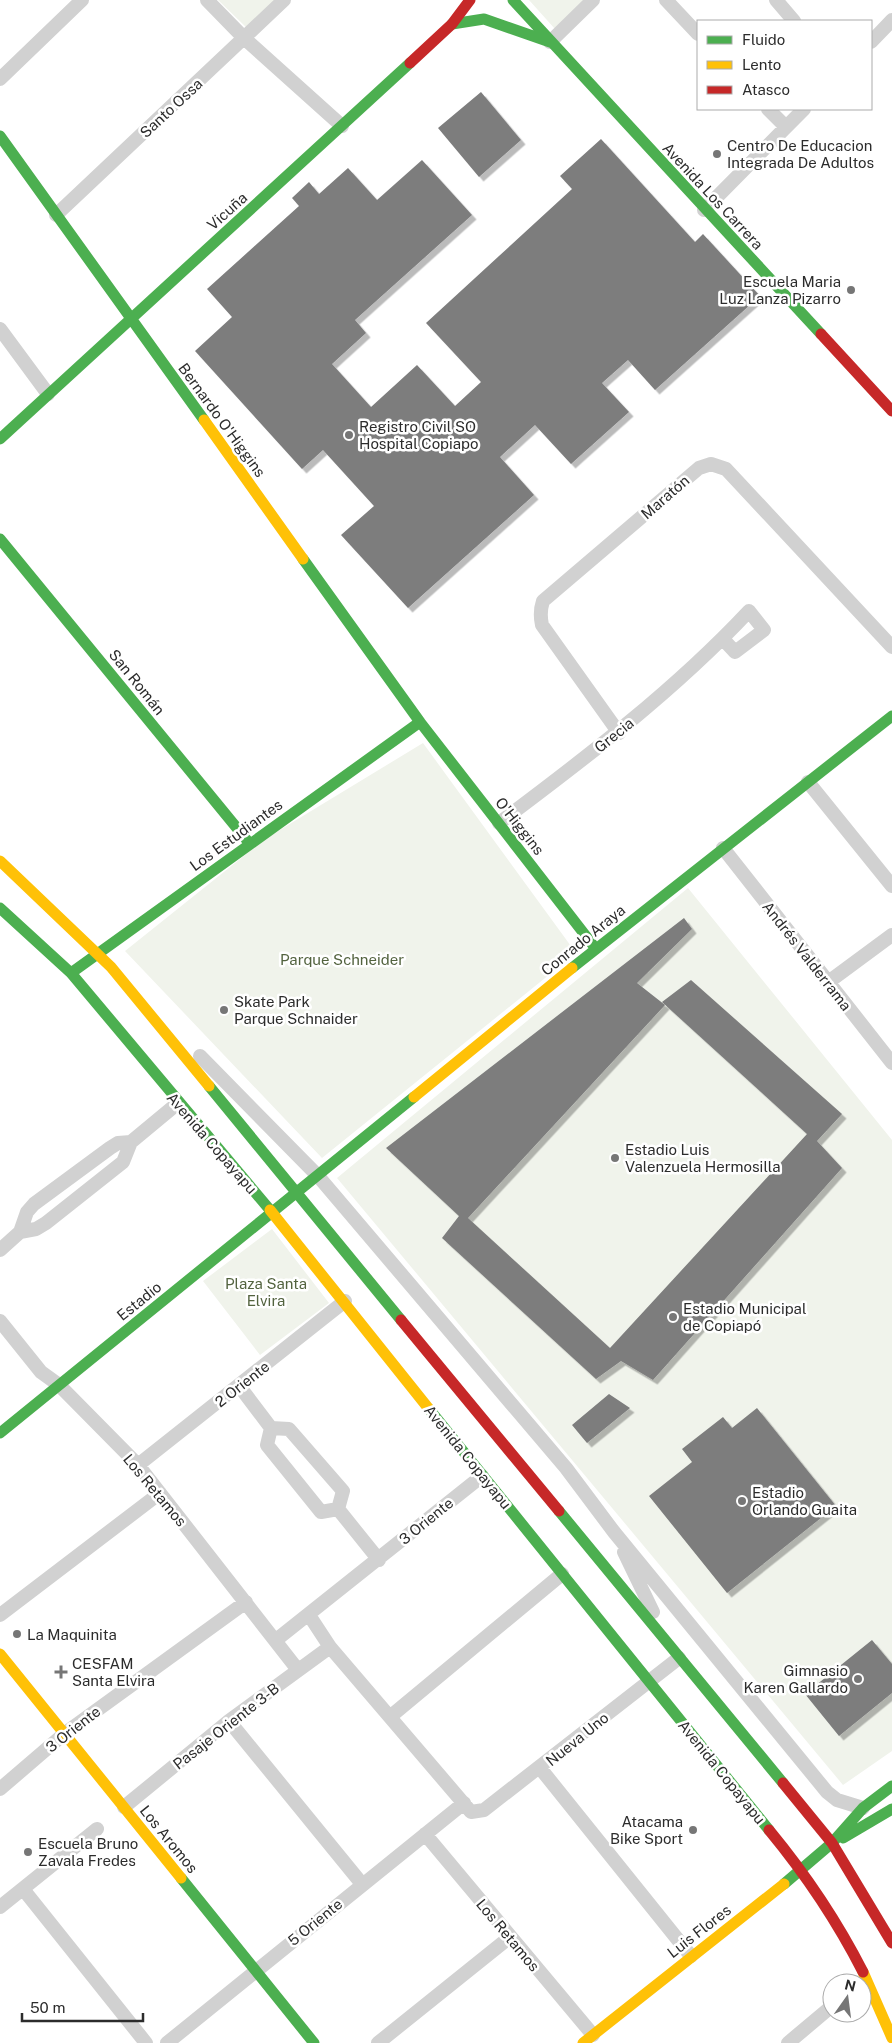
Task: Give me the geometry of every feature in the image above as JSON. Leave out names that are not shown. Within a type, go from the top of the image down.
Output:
[{"type":"main road","name":"Vicuña","points":[[0,439],[452,24],[470,0]]},
{"type":"main road","name":"Avenida Los Carrera","points":[[513,0],[704,210],[892,411]]},
{"type":"main road","points":[[452,24],[484,18],[550,42]]},
{"type":"main road","name":"Bernardo O'Higgins","points":[[0,136],[420,722]]},
{"type":"main road","name":"San Román","points":[[0,539],[250,844]]},
{"type":"main road","name":"Conrado Araya","points":[[297,1193],[596,949],[892,716]]},
{"type":"main road","name":"O'Higgins","points":[[420,722],[596,949]]},
{"type":"main road","name":"Los Estudiantes","points":[[71,973],[420,722]]},
{"type":"main road","points":[[0,861],[111,967],[832,1843],[892,1943]]},
{"type":"main road","name":"Avenida Copayapu","points":[[0,908],[71,973],[345,1301],[482,1476],[802,1870],[828,1907],[860,1973]]},
{"type":"main road","name":"Estadio","points":[[0,1433],[297,1193]]},
{"type":"main road","name":"Los Aromos","points":[[0,1654],[314,2043]]},
{"type":"main road","name":"Luis Flores","points":[[588,2039],[802,1870],[832,1843],[863,1808],[892,1786]]},
{"type":"main road","name":"Luis Flores","points":[[832,1843],[852,1834],[892,1809]]},
{"type":"main road","name":"Avenida Copayapu","points":[[872,1998],[892,2038]]},
{"type":"street","points":[[0,79],[82,0]]},
{"type":"street","points":[[206,0],[244,38],[342,126]]},
{"type":"street","name":"Santo Ossa","points":[[56,215],[284,0]]},
{"type":"street","points":[[550,42],[593,0]]},
{"type":"street","points":[[666,0],[697,33]]},
{"type":"street","points":[[776,0],[793,20]]},
{"type":"street","points":[[872,41],[892,20]]},
{"type":"street","points":[[769,110],[786,127]]},
{"type":"street","points":[[704,210],[803,110]]},
{"type":"street","points":[[0,329],[48,394]]},
{"type":"street","name":"Maratón","points":[[619,733],[542,625],[541,607],[543,601],[699,468],[707,464],[726,469],[892,647]]},
{"type":"street","name":"Grecia","points":[[500,823],[619,733],[723,639]]},
{"type":"street","points":[[808,782],[890,880]]},
{"type":"street","name":"Andrés Valderrama","points":[[723,848],[827,983],[892,1063]]},
{"type":"street","points":[[827,983],[892,935]]},
{"type":"street","points":[[111,967],[318,1176],[566,1468],[614,1532],[827,1792],[837,1800],[863,1808]]},
{"type":"street","points":[[20,1232],[36,1229],[46,1223],[123,1162],[131,1142],[178,1103]]},
{"type":"street","points":[[0,1250],[20,1232],[27,1212],[34,1204],[110,1148],[118,1143],[131,1142]]},
{"type":"street","name":"2 Oriente","points":[[138,1465],[240,1387],[345,1301]]},
{"type":"street","name":"Los Retamos","points":[[0,1321],[41,1372],[59,1385],[138,1465],[298,1670]]},
{"type":"street","points":[[240,1387],[271,1428],[289,1429],[343,1491],[338,1509]]},
{"type":"street","points":[[271,1428],[267,1445],[321,1512],[338,1509]]},
{"type":"street","name":"3 Oriente","points":[[276,1640],[379,1560],[482,1476]]},
{"type":"street","points":[[0,1615],[160,1493]]},
{"type":"street","points":[[338,1509],[379,1560]]},
{"type":"street","points":[[614,1532],[668,1644]]},
{"type":"street","points":[[391,1716],[562,1574]]},
{"type":"street","name":"3 Oriente","points":[[0,1788],[64,1734],[246,1602]]},
{"type":"street","points":[[309,1615],[330,1647],[467,1807]]},
{"type":"street","name":"Pasaje Oriente 3-B","points":[[124,1807],[229,1721],[330,1647]]},
{"type":"street","name":"Nueva Uno","points":[[467,1807],[484,1810],[679,1658]]},
{"type":"street","points":[[229,1721],[362,1884]]},
{"type":"street","points":[[540,1768],[691,1956]]},
{"type":"street","name":"5 Oriente","points":[[167,2043],[425,1834],[467,1807]]},
{"type":"street","points":[[0,1908],[97,1829]]},
{"type":"street","name":"Los Retamos","points":[[425,1834],[510,1936],[588,2039]]},
{"type":"street","points":[[23,1889],[146,2043]]},
{"type":"street","points":[[378,2043],[510,1936]]},
{"type":"street","points":[[788,2043],[822,2014]]},
{"type":"green space","points":[[218,0],[277,0],[248,29]]},
{"type":"green space","points":[[529,0],[584,0],[555,29]]},
{"type":"green space","name":"Parque Schneider","points":[[423,743],[576,953],[322,1158],[125,951],[265,839]]},
{"type":"green space","name":"Estadio Municipal de Copiapó","points":[[688,888],[892,1140],[892,1751],[843,1785],[337,1178]]},
{"type":"green space","name":"Plaza Santa Elvira","points":[[272,1229],[329,1303],[260,1355],[203,1281]]},
{"type":"building","points":[[481,92],[521,140],[479,177],[438,128]]},
{"type":"building","points":[[601,139],[695,242],[703,234],[760,296],[655,390],[628,360],[602,383],[629,412],[571,464],[535,425],[500,457],[534,495],[408,608],[341,535],[374,506],[323,450],[302,469],[195,351],[232,317],[207,289],[299,206],[292,198],[309,182],[319,194],[348,168],[377,200],[422,160],[472,215],[355,320],[366,333],[332,364],[371,407],[417,365],[455,406],[481,382],[426,323],[572,189],[560,176]]},
{"type":"building","points":[[684,918],[692,929],[637,983],[665,1005],[468,1218],[610,1348],[807,1134],[662,1002],[691,980],[842,1114],[817,1141],[842,1168],[653,1380],[621,1361],[596,1379],[442,1238],[459,1216],[386,1148]]},
{"type":"building","points":[[609,1394],[630,1408],[587,1443],[572,1425]]},
{"type":"building","name":"Estadio Orlando Guaita","points":[[757,1408],[836,1506],[727,1593],[649,1496],[692,1462],[682,1449],[723,1417],[732,1428]]},
{"type":"building","name":"Gimnasio Karen Gallardo","points":[[872,1640],[892,1664],[892,1693],[839,1736],[805,1694]]},
{"type":"traffic: fast","points":[[513,0],[821,334]]},
{"type":"traffic: fast","points":[[452,24],[484,19],[550,42]]},
{"type":"traffic: fast","points":[[0,439],[410,63]]},
{"type":"traffic: fast","points":[[0,136],[204,420]]},
{"type":"traffic: fast","points":[[0,539],[250,844]]},
{"type":"traffic: fast","points":[[303,559],[420,722],[596,949]]},
{"type":"traffic: fast","points":[[572,968],[892,716]]},
{"type":"traffic: fast","points":[[71,973],[420,722]]},
{"type":"traffic: fast","points":[[0,908],[71,973],[270,1210]]},
{"type":"traffic: fast","points":[[209,1086],[401,1320]]},
{"type":"traffic: fast","points":[[0,1433],[414,1097]]},
{"type":"traffic: fast","points":[[429,1409],[769,1830]]},
{"type":"traffic: fast","points":[[559,1511],[783,1783]]},
{"type":"traffic: fast","points":[[784,1884],[832,1843],[863,1808],[892,1786]]},
{"type":"traffic: fast","points":[[843,1838],[892,1809]]},
{"type":"traffic: fast","points":[[181,1878],[314,2043]]},
{"type":"traffic: slow","points":[[204,420],[303,559]]},
{"type":"traffic: slow","points":[[0,861],[111,967],[209,1086]]},
{"type":"traffic: slow","points":[[414,1097],[572,968]]},
{"type":"traffic: slow","points":[[270,1210],[429,1409]]},
{"type":"traffic: slow","points":[[0,1654],[181,1878]]},
{"type":"traffic: slow","points":[[583,2043],[784,1884]]},
{"type":"traffic: slow","points":[[863,1972],[892,2038]]},
{"type":"traffic: jam","points":[[410,63],[452,24],[470,0]]},
{"type":"traffic: jam","points":[[821,334],[892,411]]},
{"type":"traffic: jam","points":[[401,1320],[559,1511]]},
{"type":"traffic: jam","points":[[783,1783],[832,1843],[892,1943]]},
{"type":"traffic: jam","points":[[769,1830],[820,1898],[863,1972]]},
{"type":"place","name":"Centro De Educacion Integrada De Adultos","points":[[717,154]]},
{"type":"place","name":"Escuela Maria Luz Lanza Pizarro","points":[[851,290]]},
{"type":"place","name":"Registro Civil SO Hospital Copiapo","points":[[349,435]]},
{"type":"place","name":"Skate Park Parque Schnaider","points":[[224,1010]]},
{"type":"place","name":"Estadio Luis Valenzuela Hermosilla","points":[[615,1158]]},
{"type":"place","name":"Estadio Municipal de Copiapó","points":[[673,1317]]},
{"type":"place","name":"Estadio Orlando Guaita","points":[[742,1501]]},
{"type":"place","name":"La Maquinita","points":[[17,1634]]},
{"type":"place","name":"CESFAM Santa Elvira","points":[[61,1672]]},
{"type":"place","name":"Gimnasio Karen Gallardo","points":[[858,1679]]},
{"type":"place","name":"Atacama Bike Sport","points":[[693,1830]]},
{"type":"place","name":"Escuela Bruno Zavala Fredes","points":[[28,1852]]}]
